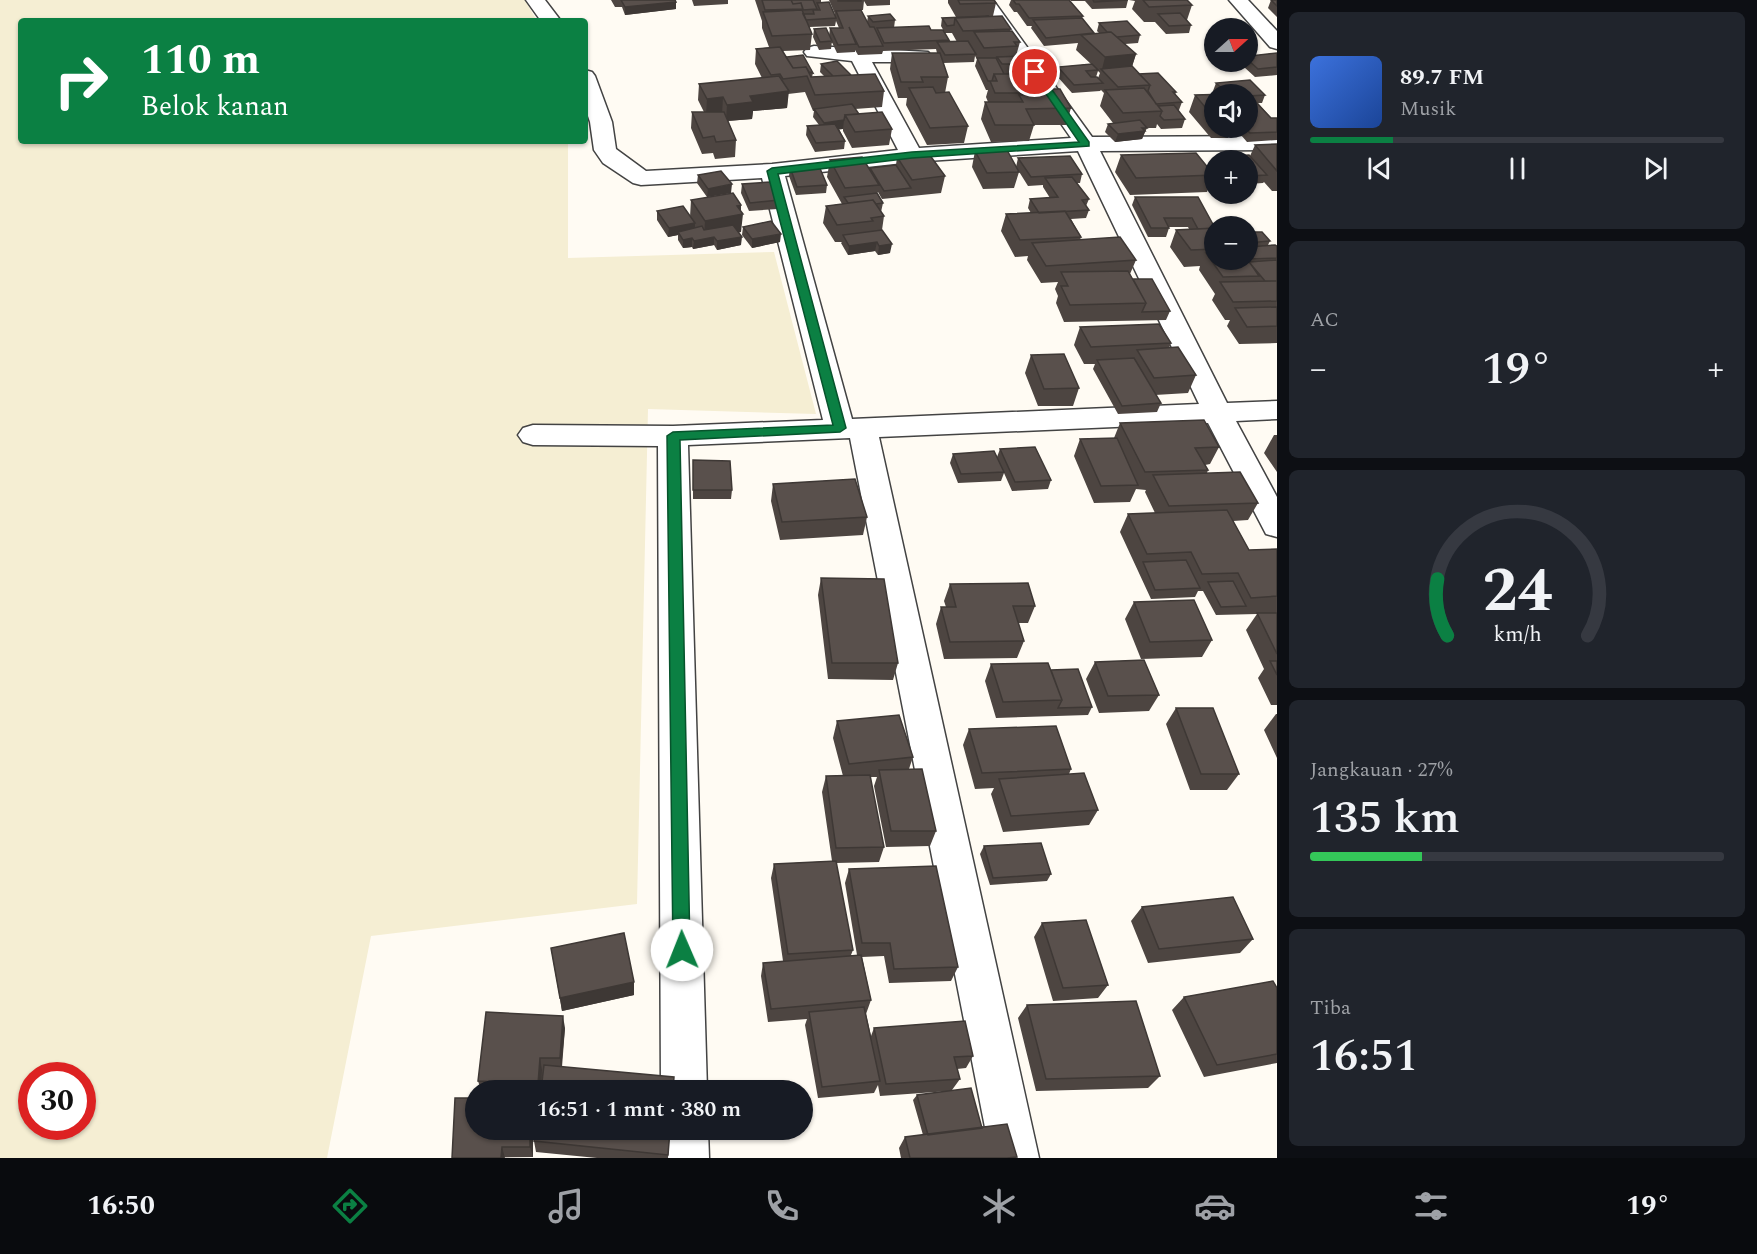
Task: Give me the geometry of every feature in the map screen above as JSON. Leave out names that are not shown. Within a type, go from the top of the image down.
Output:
[{"type":"street","points":[[535,0],[549,18]]},
{"type":"street","points":[[984,0],[1086,144],[1217,412],[1277,526]]},
{"type":"street","points":[[1238,0],[1277,43]]},
{"type":"street","points":[[814,52],[859,56],[921,56]]},
{"type":"street","points":[[859,56],[912,155]]},
{"type":"street","points":[[588,85],[601,122],[605,150],[611,158],[640,178],[772,171],[912,155],[1086,144],[1277,143]]},
{"type":"street","points":[[772,171],[851,428],[1015,1158]]},
{"type":"street","points":[[533,435],[673,436],[1277,410]]},
{"type":"street","points":[[673,436],[684,1080]]},
{"type":"street","points":[[685,1140],[685,1158]]},
{"type":"shaded area","points":[[0,0],[525,0],[535,18],[18,18],[18,144],[568,144],[568,258],[774,252],[816,414],[648,409],[637,904],[371,936],[327,1158],[0,1158]]},
{"type":"building","points":[[621,0],[675,0],[676,2],[625,7]]},
{"type":"building","points":[[762,0],[791,0],[793,4],[801,3],[803,9],[765,10]]},
{"type":"building","points":[[791,0],[813,0],[817,9],[803,10],[801,3],[793,4]]},
{"type":"building","points":[[861,0],[861,1],[838,1]]},
{"type":"building","points":[[958,0],[994,0],[996,3],[960,4]]},
{"type":"building","points":[[1013,0],[1069,0],[1083,16],[1029,18],[1019,4]]},
{"type":"building","points":[[1093,0],[1128,0],[1094,2]]},
{"type":"building","points":[[1143,0],[1187,0],[1192,5],[1149,7]]},
{"type":"building","points":[[829,2],[836,18],[806,20],[803,14],[814,14],[813,10],[820,10],[817,3]]},
{"type":"building","points":[[802,10],[812,34],[772,36],[763,12]]},
{"type":"building","points":[[861,10],[870,27],[874,27],[883,46],[859,47],[849,27],[856,44],[838,45],[830,28],[843,28],[836,11]]},
{"type":"building","points":[[1180,13],[1191,25],[1169,26],[1158,14]]},
{"type":"building","points":[[890,14],[895,20],[873,22],[868,16]]},
{"type":"building","points":[[989,16],[955,18],[954,25],[947,26],[942,18]]},
{"type":"building","points":[[1002,16],[1011,29],[963,31],[955,18]]},
{"type":"building","points":[[1082,18],[1094,33],[1046,38],[1033,20]]},
{"type":"building","points":[[1127,21],[1140,35],[1117,37],[1107,32],[1099,23]]},
{"type":"building","points":[[929,26],[931,30],[943,30],[949,40],[884,43],[877,28]]},
{"type":"building","points":[[826,28],[832,41],[820,42],[814,29]]},
{"type":"building","points":[[1012,31],[1020,42],[1014,42],[1017,46],[984,48],[974,32]]},
{"type":"building","points":[[1111,32],[1136,54],[1105,57],[1081,35]]},
{"type":"building","points":[[968,41],[976,54],[945,55],[937,42]]},
{"type":"building","points":[[780,47],[793,68],[806,67],[811,77],[875,74],[884,91],[815,95],[807,76],[783,79],[780,74],[771,75],[756,49]]},
{"type":"building","points":[[892,53],[940,53],[948,77],[921,77],[923,82],[901,82]]},
{"type":"building","points":[[1277,53],[1277,67],[1258,69],[1258,55]]},
{"type":"building","points":[[803,55],[813,73],[809,72],[806,67],[793,68],[786,57]]},
{"type":"building","points":[[1026,56],[1033,66],[1002,64],[997,57]]},
{"type":"building","points":[[977,58],[996,58],[1004,74],[994,74],[992,81],[988,81]]},
{"type":"building","points":[[837,61],[851,75],[833,76],[821,64]]},
{"type":"building","points":[[1092,64],[1098,70],[1086,71],[1091,77],[1097,77],[1103,83],[1074,85],[1058,67]]},
{"type":"building","points":[[1132,66],[1150,85],[1118,87],[1101,69]]},
{"type":"building","points":[[1158,73],[1182,102],[1156,104],[1148,91],[1150,85],[1139,74]]},
{"type":"building","points":[[994,74],[1022,74],[1031,93],[995,93],[990,81],[997,81]]},
{"type":"building","points":[[779,76],[789,91],[750,96],[753,102],[727,105],[723,97],[707,99],[699,84]]},
{"type":"building","points":[[1250,80],[1254,84],[1217,84]]},
{"type":"building","points":[[933,87],[936,93],[949,92],[968,126],[930,128],[909,88]]},
{"type":"building","points":[[1144,88],[1162,111],[1123,113],[1105,90]]},
{"type":"building","points":[[1258,88],[1265,95],[1258,95]]},
{"type":"building","points":[[1042,89],[1060,89],[1071,108],[1026,109],[1034,125],[995,125],[985,102],[1023,102],[1019,95],[1044,94]]},
{"type":"building","points":[[1195,95],[1204,95],[1204,106]]},
{"type":"building","points":[[852,104],[859,114],[845,115],[844,120],[824,123],[814,109]]},
{"type":"building","points":[[1258,104],[1271,118],[1277,118],[1277,132],[1258,133]]},
{"type":"building","points":[[1174,105],[1185,119],[1164,120],[1160,116],[1162,111],[1158,106]]},
{"type":"building","points":[[692,112],[724,112],[736,140],[716,142],[714,136],[703,138]]},
{"type":"building","points":[[882,112],[892,129],[855,132],[845,115]]},
{"type":"building","points":[[1140,120],[1147,128],[1142,128],[1145,131],[1118,134],[1108,124]]},
{"type":"building","points":[[835,124],[845,141],[816,143],[807,126]]},
{"type":"building","points":[[1277,144],[1277,171],[1255,145]]},
{"type":"building","points":[[1007,150],[1019,172],[987,173],[975,151]]},
{"type":"building","points":[[1196,153],[1204,163],[1204,175],[1136,178],[1121,155]]},
{"type":"building","points":[[929,154],[945,176],[912,180],[897,157]]},
{"type":"building","points":[[1070,156],[1082,174],[1031,177],[1018,158]]},
{"type":"building","points":[[862,157],[879,185],[845,188],[830,160]]},
{"type":"building","points":[[896,165],[911,188],[884,191],[870,168]]},
{"type":"building","points":[[1258,165],[1267,175],[1258,175]]},
{"type":"building","points":[[819,166],[827,185],[797,187],[790,167]]},
{"type":"building","points":[[721,171],[732,184],[708,189],[698,175]]},
{"type":"building","points":[[1072,177],[1089,199],[1082,200],[1089,210],[1039,213],[1030,199],[1058,197],[1045,178]]},
{"type":"building","points":[[770,182],[779,200],[750,203],[742,184]]},
{"type":"building","points":[[733,193],[741,205],[737,206],[743,214],[705,221],[691,200]]},
{"type":"building","points":[[877,193],[883,203],[876,204],[873,200],[848,203],[844,197]]},
{"type":"building","points":[[1135,197],[1198,197],[1208,216],[1204,216],[1204,229],[1198,229],[1192,218],[1164,218],[1169,228],[1151,228]]},
{"type":"building","points":[[873,200],[884,216],[871,218],[873,221],[837,225],[826,206]]},
{"type":"building","points":[[683,206],[695,223],[669,228],[657,211]]},
{"type":"building","points":[[1065,211],[1081,237],[1020,240],[1006,214]]},
{"type":"building","points":[[771,221],[781,234],[752,239],[743,227]]},
{"type":"building","points":[[733,225],[742,237],[717,241],[714,237],[694,241],[692,238],[683,240],[678,232],[702,226],[704,230]]},
{"type":"building","points":[[1204,229],[1204,249],[1191,250],[1176,230]]},
{"type":"building","points":[[882,230],[892,244],[879,246],[877,242],[849,246],[843,235]]},
{"type":"building","points":[[1258,232],[1262,232],[1270,241],[1258,242]]},
{"type":"building","points":[[1120,237],[1136,260],[1046,266],[1032,243]]},
{"type":"building","points":[[1258,246],[1277,246],[1277,258],[1258,259]]},
{"type":"building","points":[[1277,260],[1277,281],[1265,281],[1256,270],[1258,270],[1258,261]]},
{"type":"building","points":[[1218,270],[1255,270],[1259,276],[1223,277]]},
{"type":"building","points":[[1128,271],[1146,303],[1070,305],[1061,286],[1068,286],[1061,272]]},
{"type":"building","points":[[1133,279],[1152,279],[1170,311],[1142,312],[1146,303]]},
{"type":"building","points":[[1277,281],[1277,301],[1233,302],[1220,282]]},
{"type":"building","points":[[1277,307],[1277,326],[1247,327],[1235,308]]},
{"type":"building","points":[[1159,324],[1171,343],[1091,347],[1080,327]]},
{"type":"building","points":[[1178,347],[1196,375],[1154,378],[1137,350]]},
{"type":"building","points":[[1064,354],[1079,388],[1044,389],[1031,355]]},
{"type":"building","points":[[1134,358],[1161,403],[1122,406],[1097,360]]},
{"type":"building","points":[[1204,420],[1219,447],[1195,448],[1208,470],[1145,472],[1120,423]]},
{"type":"building","points":[[1117,438],[1138,485],[1101,486],[1080,439]]},
{"type":"building","points":[[1035,447],[1051,480],[1015,482],[1000,449]]},
{"type":"building","points":[[994,451],[1004,472],[961,474],[953,454]]},
{"type":"building","points":[[693,460],[730,461],[732,490],[693,490]]},
{"type":"building","points":[[1240,472],[1258,503],[1169,506],[1153,475]]},
{"type":"building","points":[[855,479],[867,517],[782,522],[773,484]]},
{"type":"building","points":[[1227,510],[1249,550],[1277,549],[1277,596],[1251,598],[1238,573],[1202,574],[1191,552],[1147,554],[1128,514]]},
{"type":"building","points":[[1186,560],[1200,588],[1155,590],[1143,562]]},
{"type":"building","points":[[821,578],[884,579],[898,663],[832,663]]},
{"type":"building","points":[[1233,581],[1246,606],[1221,607],[1208,582]]},
{"type":"building","points":[[1028,583],[1035,606],[1013,606],[1024,641],[950,642],[941,607],[956,607],[950,584]]},
{"type":"building","points":[[1194,600],[1212,640],[1150,642],[1134,602]]},
{"type":"building","points":[[1257,613],[1277,613],[1277,654]]},
{"type":"building","points":[[1144,660],[1159,695],[1108,696],[1095,662]]},
{"type":"building","points":[[1270,661],[1277,661],[1277,675]]},
{"type":"building","points":[[1048,663],[1062,700],[1003,702],[991,664]]},
{"type":"building","points":[[1078,669],[1092,707],[1058,708],[1062,700],[1051,670]]},
{"type":"building","points":[[1176,708],[1213,708],[1239,774],[1201,774]]},
{"type":"building","points":[[899,715],[913,757],[849,764],[837,721]]},
{"type":"building","points":[[1056,726],[1071,769],[982,773],[969,729]]},
{"type":"building","points":[[922,769],[936,831],[891,831],[879,770]]},
{"type":"building","points":[[1084,773],[1098,810],[1011,816],[999,779]]},
{"type":"building","points":[[870,775],[884,847],[836,848],[826,776]]},
{"type":"building","points":[[1041,843],[1051,874],[993,878],[984,846]]},
{"type":"building","points":[[836,861],[853,950],[788,954],[774,864]]},
{"type":"building","points":[[936,866],[958,967],[894,969],[890,943],[862,943],[849,869]]},
{"type":"building","points":[[1233,897],[1253,939],[1159,949],[1142,907]]},
{"type":"building","points":[[1086,920],[1108,985],[1063,988],[1042,923]]},
{"type":"building","points":[[624,933],[634,982],[560,998],[551,948]]},
{"type":"building","points":[[861,955],[871,1000],[771,1009],[763,963]]},
{"type":"building","points":[[1273,981],[1277,988],[1277,1054],[1217,1065],[1184,997]]},
{"type":"building","points":[[1136,1001],[1160,1076],[1046,1079],[1027,1005]]},
{"type":"building","points":[[864,1007],[880,1081],[822,1087],[809,1012]]},
{"type":"building","points":[[486,1012],[563,1016],[560,1058],[540,1058],[538,1080],[478,1080]]},
{"type":"building","points":[[965,1021],[973,1056],[954,1057],[960,1079],[886,1084],[874,1028]]},
{"type":"building","points":[[544,1065],[674,1077],[674,1080],[542,1080]]},
{"type":"building","points":[[971,1088],[982,1128],[928,1135],[917,1095]]},
{"type":"building","points":[[455,1098],[465,1098],[465,1140],[530,1140],[530,1147],[502,1147],[501,1158],[452,1158]]},
{"type":"building","points":[[1007,1124],[1017,1157],[910,1158],[905,1137]]},
{"type":"building","points":[[534,1140],[669,1140],[668,1155]]},
{"type":"route","points":[[682,950],[673,436],[840,428],[772,171],[912,155],[1086,144],[1035,72]]}]
